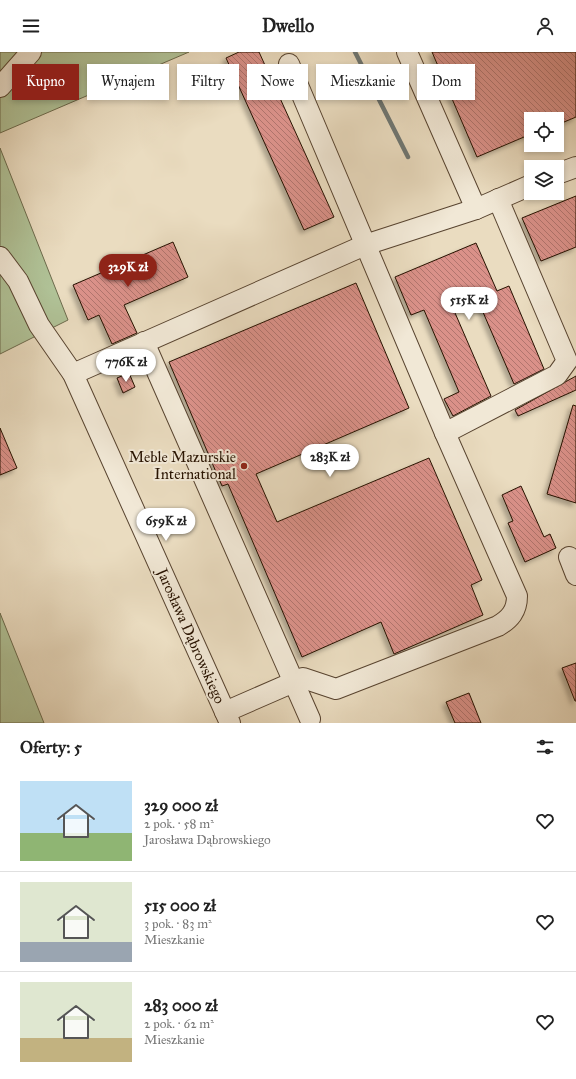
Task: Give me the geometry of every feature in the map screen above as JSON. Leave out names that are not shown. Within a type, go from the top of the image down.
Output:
[{"type":"street","points":[[0,87],[32,52]]},
{"type":"street","points":[[407,52],[476,209]]},
{"type":"street","points":[[228,718],[303,678],[336,689],[498,626],[514,613],[517,605],[517,596],[445,433],[304,100]]},
{"type":"street","points":[[564,171],[576,167]]},
{"type":"street","points":[[73,374],[365,245],[476,209],[524,188]]},
{"type":"street","points":[[445,433],[557,374],[566,361],[498,199]]},
{"type":"street","name":"Jarosława Dąbrowskiego","points":[[0,257],[18,281],[39,325],[73,374],[228,718]]},
{"type":"street","points":[[144,342],[310,719]]},
{"type":"green space","points":[[0,52],[189,52],[161,64],[87,64],[87,96],[79,99],[79,64],[12,64],[12,100],[77,100],[0,133]]},
{"type":"green space","points":[[0,148],[68,320],[0,354]]},
{"type":"green space","points":[[0,613],[44,723],[0,723]]},
{"type":"building","points":[[239,52],[259,52],[264,64],[247,64],[247,100],[281,100],[334,217],[304,230],[239,87],[239,64],[229,64],[226,58]]},
{"type":"building","points":[[432,52],[576,52],[576,117],[564,122],[564,112],[524,112],[524,137],[477,157],[453,100],[475,100],[475,64],[437,64]]},
{"type":"building","points":[[576,196],[576,247],[541,261],[522,218]]},
{"type":"building","points":[[173,242],[188,277],[124,305],[137,333],[112,344],[99,315],[88,320],[73,285]]},
{"type":"building","points":[[476,243],[497,291],[509,286],[544,369],[514,384],[473,289],[449,299],[491,396],[453,416],[444,399],[459,392],[424,310],[411,315],[395,277]]},
{"type":"building","name":"Meble Mazurskie International","points":[[356,283],[409,408],[256,474],[277,522],[429,458],[482,580],[471,585],[483,615],[394,654],[381,622],[302,657],[228,484],[222,486],[169,362]]},
{"type":"building","points":[[129,373],[135,387],[123,393],[117,378]]},
{"type":"building","points":[[576,376],[576,390],[518,416],[515,410]]},
{"type":"building","points":[[573,405],[576,406],[576,503],[547,494]]},
{"type":"building","points":[[0,428],[17,468],[0,475]]},
{"type":"building","points":[[521,486],[544,537],[550,534],[556,548],[525,562],[508,523],[513,521],[502,495]]},
{"type":"building","points":[[576,663],[576,701],[575,701],[562,668]]},
{"type":"building","points":[[469,693],[481,723],[455,723],[446,702]]},
{"type":"waterway","points":[[355,52],[408,157]]},
{"type":"place","name":"Meble Mazurskie International","points":[[244,466]]}]
